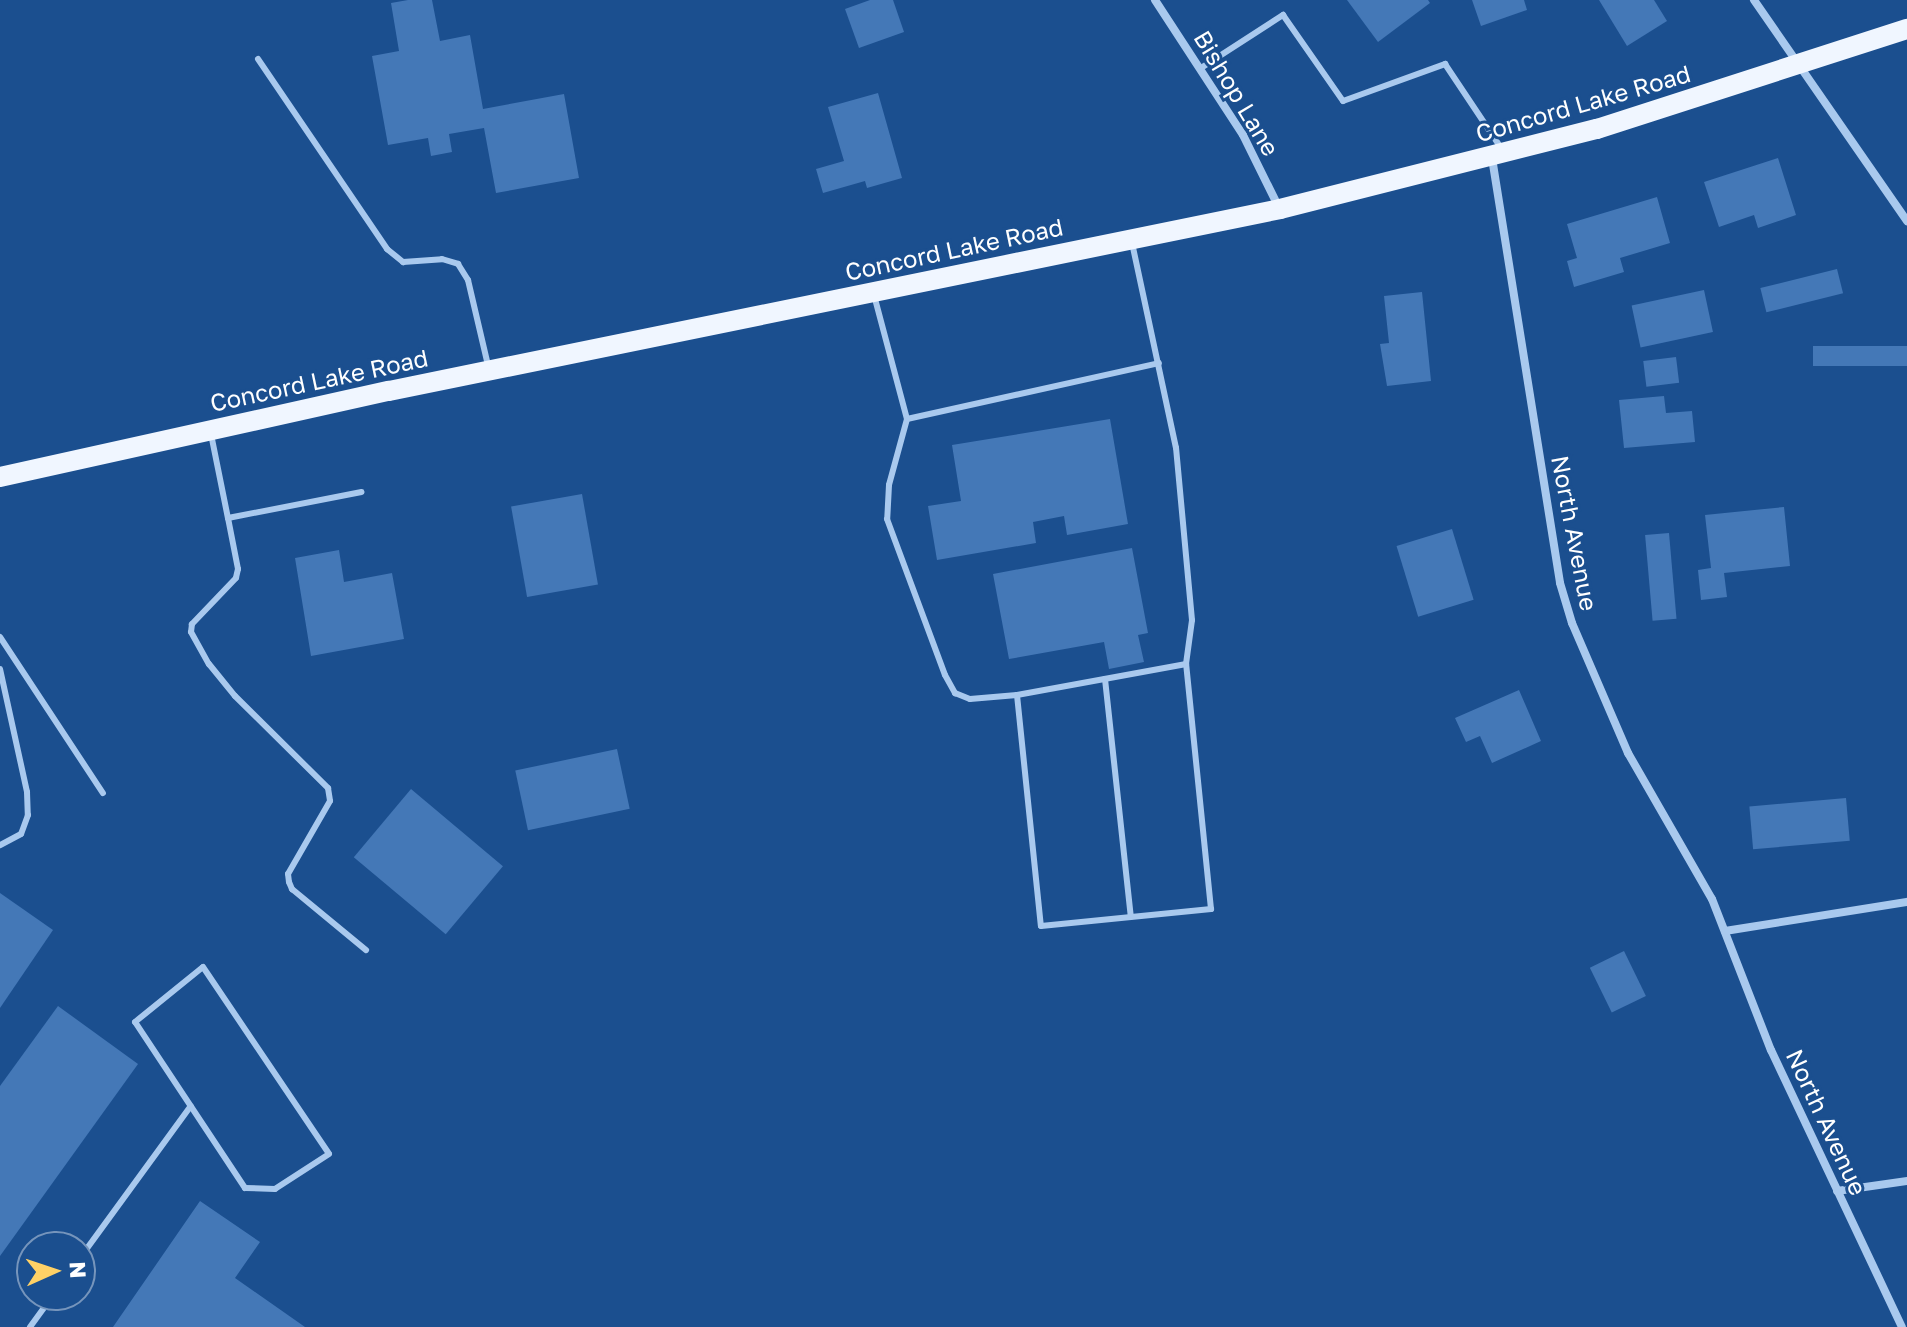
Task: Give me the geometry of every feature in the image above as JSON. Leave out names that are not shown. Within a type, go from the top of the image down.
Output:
[{"type":"main road","name":"Concord Lake Road","points":[[0,477],[489,371],[1280,209],[1597,129],[1907,29]]},
{"type":"street","name":"Bishop Lane","points":[[1155,0],[1243,135],[1280,209]]},
{"type":"street","points":[[1754,0],[1907,221]]},
{"type":"street","name":"North Avenue","points":[[1499,156],[1560,583],[1572,623],[1628,753],[1712,899],[1771,1050],[1902,1327]]},
{"type":"street","points":[[1725,931],[1907,902]]},
{"type":"street","points":[[1837,1191],[1907,1181]]},
{"type":"lane","points":[[1201,68],[1283,15],[1343,101],[1445,64],[1499,156]]},
{"type":"lane","points":[[258,59],[387,249],[403,262],[442,259],[458,264],[468,280],[489,371]]},
{"type":"lane","points":[[1017,695],[1041,926],[1211,909],[1186,664],[1192,620],[1178,463],[1131,239]]},
{"type":"lane","points":[[873,292],[907,419],[889,485],[887,519],[945,675],[955,693],[970,699],[1017,695],[1186,664]]},
{"type":"lane","points":[[907,419],[1159,363]]},
{"type":"lane","points":[[210,431],[238,569],[236,578],[192,624],[191,632],[209,664],[235,696],[328,788],[330,801],[288,874],[289,882],[292,889],[366,950]]},
{"type":"lane","points":[[228,518],[362,492]]},
{"type":"lane","points":[[0,637],[103,793]]},
{"type":"lane","points":[[0,669],[27,792],[28,815],[21,834],[0,845]]},
{"type":"lane","points":[[1105,679],[1131,917]]},
{"type":"lane","points":[[203,967],[329,1154],[275,1189],[245,1188],[191,1106],[135,1022],[203,967]]},
{"type":"lane","points":[[96,1236],[191,1106]]},
{"type":"building","points":[[432,0],[440,41],[470,35],[483,109],[564,94],[579,178],[496,193],[484,128],[449,134],[452,152],[431,156],[428,138],[388,145],[372,56],[399,51],[391,3]]},
{"type":"building","points":[[870,0],[893,0],[904,32],[859,48],[845,9]]},
{"type":"building","points":[[1347,0],[1428,0],[1430,3],[1378,42]]},
{"type":"building","points":[[1472,0],[1524,0],[1527,10],[1481,26]]},
{"type":"building","points":[[1599,0],[1654,0],[1667,21],[1627,46]]},
{"type":"building","points":[[878,93],[902,178],[867,188],[865,181],[823,193],[816,169],[844,161],[828,107]]},
{"type":"building","points":[[1778,158],[1796,215],[1758,228],[1754,215],[1719,227],[1704,182]]},
{"type":"building","points":[[1657,197],[1670,243],[1620,258],[1624,272],[1574,287],[1567,261],[1577,258],[1567,224]]},
{"type":"building","points":[[1837,269],[1843,293],[1766,312],[1760,288]]},
{"type":"building","points":[[1704,290],[1713,332],[1641,347],[1632,305]]},
{"type":"building","points":[[1422,292],[1431,381],[1387,386],[1380,344],[1389,343],[1384,296]]},
{"type":"building","points":[[1813,346],[1907,346],[1907,366],[1813,366]]},
{"type":"building","points":[[1676,357],[1679,383],[1646,387],[1643,361]]},
{"type":"building","points":[[1664,396],[1666,413],[1692,411],[1695,442],[1624,448],[1619,400]]},
{"type":"building","points":[[1110,419],[1128,524],[1067,535],[1064,516],[1033,522],[1036,543],[937,560],[928,506],[961,501],[952,445]]},
{"type":"building","points":[[582,494],[598,585],[527,597],[511,507]]},
{"type":"building","points":[[1784,507],[1790,566],[1724,573],[1727,597],[1701,600],[1698,570],[1711,568],[1705,515]]},
{"type":"building","points":[[1452,529],[1474,600],[1418,617],[1397,546]]},
{"type":"building","points":[[1669,533],[1676,619],[1653,621],[1645,535]]},
{"type":"building","points":[[1132,548],[1148,633],[1138,635],[1144,662],[1109,669],[1104,642],[1009,659],[993,574]]},
{"type":"building","points":[[339,550],[344,582],[392,573],[404,639],[311,656],[295,558]]},
{"type":"building","points":[[1519,690],[1541,741],[1492,763],[1480,736],[1466,742],[1455,718]]},
{"type":"building","points":[[617,749],[630,809],[528,830],[515,771]]},
{"type":"building","points":[[411,789],[503,866],[446,934],[354,857]]},
{"type":"building","points":[[1846,798],[1850,841],[1753,849],[1749,806]]},
{"type":"building","points":[[0,893],[53,930],[0,1008]]},
{"type":"building","points":[[1624,951],[1646,996],[1612,1013],[1590,968]]},
{"type":"building","points":[[58,1006],[138,1064],[0,1256],[0,1086]]},
{"type":"building","points":[[200,1201],[260,1242],[235,1278],[305,1327],[113,1327]]}]
